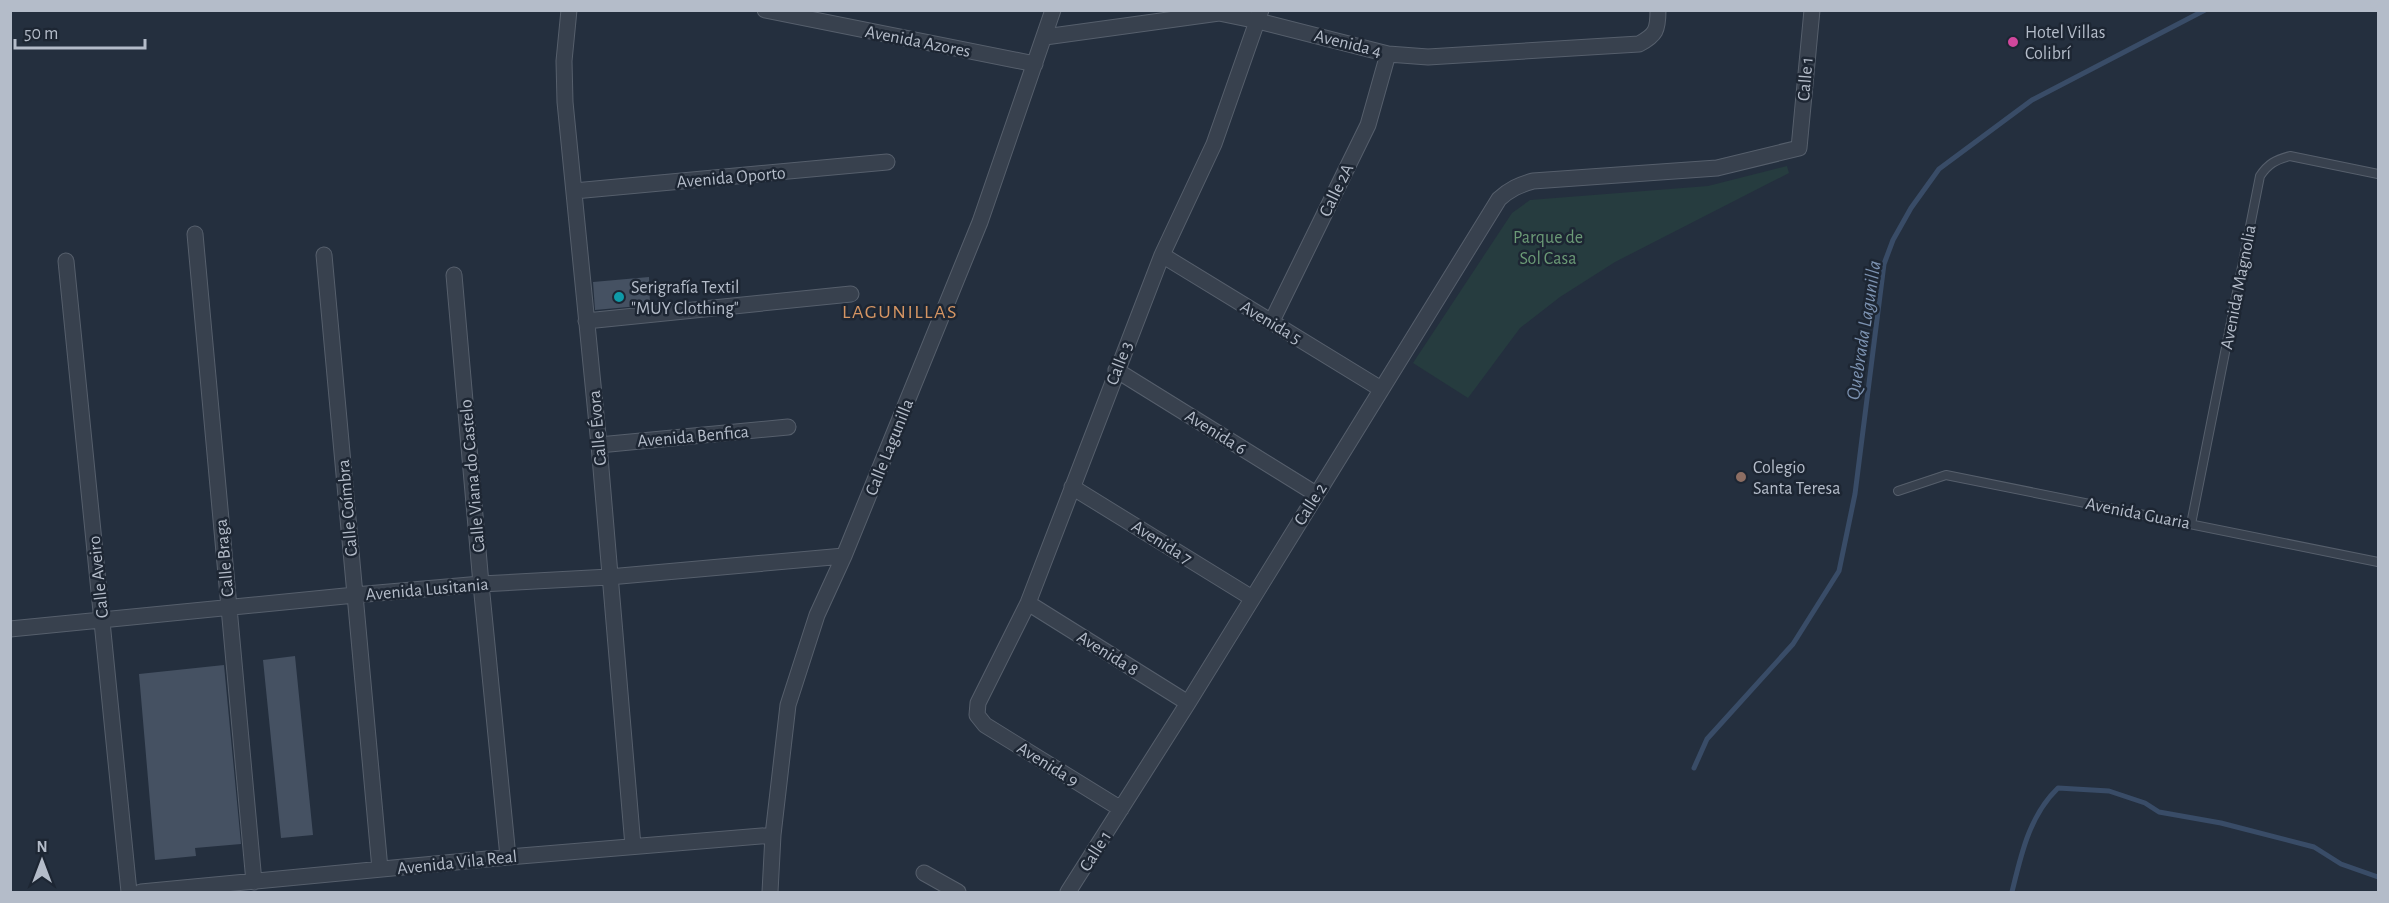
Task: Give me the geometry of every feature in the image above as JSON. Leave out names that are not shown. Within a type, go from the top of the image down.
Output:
[{"type":"street","name":"Calle Évora","points":[[569,10],[564,61],[565,102],[599,445],[633,846]]},
{"type":"street","name":"Avenida Azores","points":[[765,10],[1035,64]]},
{"type":"street","name":"Calle Lagunilla","points":[[770,892],[773,836],[788,705],[817,615],[844,556],[981,222],[1053,10]]},
{"type":"street","name":"Avenida 4","points":[[1045,37],[1219,13],[1259,16],[1388,54],[1428,57],[1639,44],[1652,37],[1658,24],[1658,10]]},
{"type":"street","name":"Calle 1","points":[[1499,199],[1520,184],[1533,181],[1717,168],[1799,148],[1812,10]]},
{"type":"street","name":"Calle 3","points":[[977,715],[978,703],[1028,603],[1162,255],[1214,144],[1259,16]]},
{"type":"street","name":"Calle 2A","points":[[1272,321],[1368,125],[1388,54]]},
{"type":"street","name":"Avenida Oporto","points":[[574,191],[887,162]]},
{"type":"street","name":"Calle 2","points":[[1121,809],[1499,199]]},
{"type":"street","name":"Calle Braga","points":[[195,234],[254,882]]},
{"type":"street","name":"Calle Coímbra","points":[[324,255],[380,869]]},
{"type":"street","name":"Avenida 5","points":[[1162,255],[1380,389]]},
{"type":"street","name":"Calle Aveiro","points":[[66,261],[129,892]]},
{"type":"street","name":"Calle Viana do Castelo","points":[[454,275],[508,857]]},
{"type":"street","points":[[586,321],[851,294]]},
{"type":"street","name":"Avenida 6","points":[[1116,370],[1316,494]]},
{"type":"street","name":"Avenida Benfica","points":[[599,445],[788,427]]},
{"type":"street","name":"Avenida 7","points":[[1072,487],[1252,598]]},
{"type":"street","name":"Avenida Lusitania","points":[[10,629],[228,606],[481,584],[609,578],[844,556]]},
{"type":"street","name":"Avenida 8","points":[[1028,603],[1188,703]]},
{"type":"street","name":"Avenida 9","points":[[977,715],[985,725],[1121,809]]},
{"type":"street","name":"Calle 1","points":[[1068,892],[1121,809]]},
{"type":"street","name":"Avenida Vila Real","points":[[141,892],[508,857],[773,836]]},
{"type":"street","points":[[924,873],[958,892]]},
{"type":"lane","name":"Avenida Magnolia","points":[[2191,524],[2260,177],[2266,166],[2276,159],[2290,156],[2379,174]]},
{"type":"lane","name":"Avenida Guaria","points":[[1898,491],[1946,475],[2379,562]]},
{"type":"green space","name":"Parque de Sol Casa","points":[[1787,166],[1789,173],[1615,262],[1560,297],[1520,328],[1468,398],[1413,363],[1512,213],[1530,200],[1708,186]]},
{"type":"building","name":"Serigrafía Textil \"MUY Clothing\"","points":[[649,277],[650,305],[595,310],[593,282]]},
{"type":"building","points":[[295,656],[313,835],[281,838],[263,660]]},
{"type":"building","points":[[224,665],[241,844],[195,848],[196,856],[155,860],[139,674]]},
{"type":"waterway","name":"Quebrada Lagunilla","points":[[1694,768],[1707,739],[1793,644],[1839,571],[1855,494],[1884,264],[1893,240],[1911,208],[1939,169],[2032,100],[2205,10]]},
{"type":"waterway","points":[[2012,892],[2033,823],[2058,788],[2109,791],[2145,803],[2159,812],[2221,823],[2314,847],[2341,864],[2378,877]]},
{"type":"place","name":"Hotel Villas Colibrí","points":[[2013,42]]},
{"type":"place","name":"Serigrafía Textil \"MUY Clothing\"","points":[[619,297]]},
{"type":"place","name":"Colegio Santa Teresa","points":[[1741,477]]},
{"type":"district","name":"LAGUNILLAS","points":[[900,311]]}]
